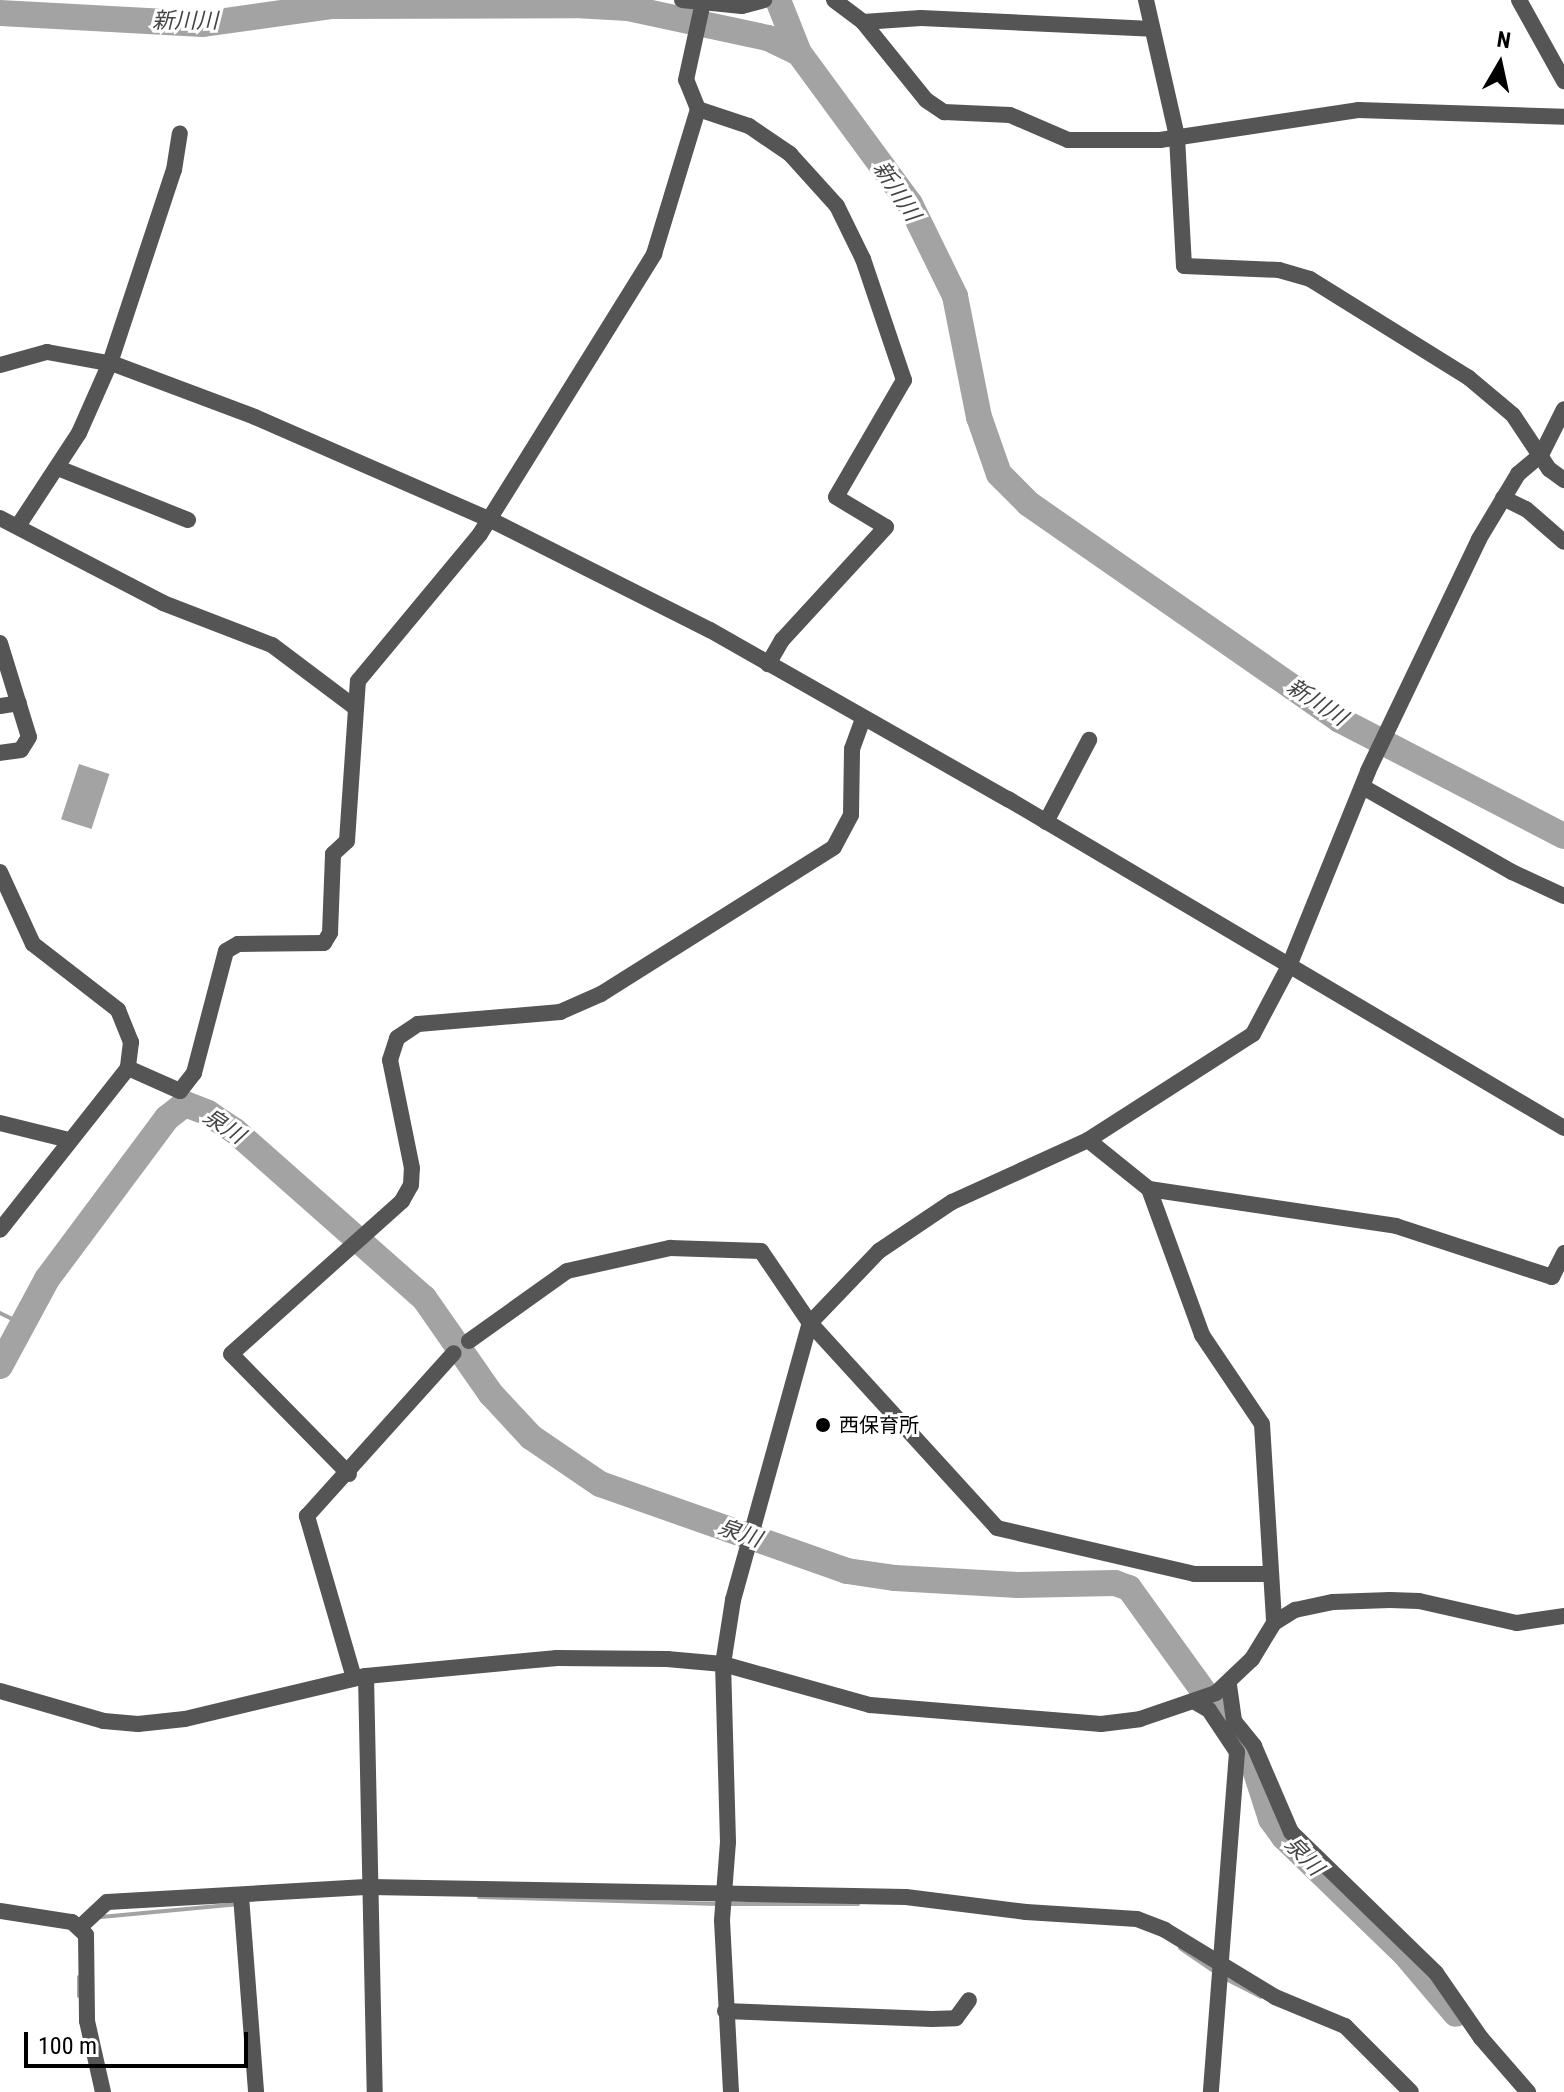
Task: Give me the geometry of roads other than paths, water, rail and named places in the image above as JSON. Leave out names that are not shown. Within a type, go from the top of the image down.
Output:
[{"type":"street","points":[[682,0],[702,6],[742,6],[763,0]]},
{"type":"street","points":[[834,0],[863,22],[926,100],[944,112],[1010,115],[1068,140],[1177,137],[1358,110],[1564,117]]},
{"type":"street","points":[[1146,0],[1177,137],[1184,266],[1279,270],[1310,279],[1469,378],[1513,415],[1541,455],[1564,480]]},
{"type":"street","points":[[1519,0],[1564,81]]},
{"type":"street","points":[[128,1068],[180,1091],[194,1073],[226,951],[238,944],[324,943],[330,933],[333,854],[347,841],[358,681],[489,519],[654,254],[698,109],[686,80],[702,6]]},
{"type":"street","points":[[863,22],[921,18],[1152,29]]},
{"type":"street","points":[[698,109],[749,126],[790,154],[837,206],[863,259],[904,380],[836,497],[886,527],[782,640],[768,664]]},
{"type":"street","points":[[18,526],[58,468],[110,363],[174,170],[180,133]]},
{"type":"street","points":[[0,365],[47,352],[110,363],[255,417],[489,519],[768,664],[1046,822],[1564,1128]]},
{"type":"street","points":[[731,2092],[722,1920],[728,1842],[723,1664],[733,1600],[810,1323],[879,1251],[940,1210],[1088,1140],[1253,1034],[1289,966],[1398,709],[1503,498],[1518,474],[1541,455],[1564,409]]},
{"type":"street","points":[[58,468],[188,520]]},
{"type":"street","points":[[1503,498],[1526,509],[1564,542]]},
{"type":"street","points":[[0,518],[163,603],[272,645],[356,708]]},
{"type":"street","points":[[0,753],[21,750],[29,737],[1,652]]},
{"type":"street","points":[[0,706],[19,703]]},
{"type":"street","points":[[349,1474],[242,1371],[231,1354],[402,1201],[411,1185],[412,1168],[390,1060],[397,1038],[418,1024],[560,1012],[574,1006],[834,847],[851,815],[852,749],[863,718]]},
{"type":"street","points":[[1046,822],[1089,740]]},
{"type":"street","points":[[1366,779],[1512,872],[1564,896]]},
{"type":"street","points":[[0,872],[33,944],[118,1010],[131,1042],[128,1068],[0,1230]]},
{"type":"street","points":[[0,1123],[69,1140]]},
{"type":"street","points":[[1088,1140],[1149,1189],[1396,1226],[1552,1277],[1564,1253]]},
{"type":"street","points":[[1149,1189],[1202,1335],[1262,1424],[1274,1623]]},
{"type":"street","points":[[469,1341],[567,1271],[693,1247],[761,1251],[810,1323],[997,1528],[1195,1574],[1269,1574]]},
{"type":"street","points":[[375,2092],[360,1677],[307,1516],[349,1474],[395,1413],[454,1353]]},
{"type":"street","points":[[1211,2092],[1218,1972],[1234,1838],[1237,1752],[1209,1710],[1211,1695],[1274,1623],[1295,1610],[1390,1600],[1419,1601],[1517,1623],[1564,1616]]},
{"type":"street","points":[[0,1691],[104,1721],[138,1724],[185,1719],[360,1677],[557,1658],[723,1664],[870,1705],[969,1717],[1101,1724],[1211,1695]]},
{"type":"street","points":[[1211,1695],[1254,1746],[1291,1832],[1436,1973],[1481,2038],[1528,2092]]},
{"type":"street","points":[[103,2092],[87,2021],[82,1931],[107,1902],[241,1904],[370,1894],[723,1899],[906,1897],[1026,1912],[1137,1919],[1165,1930],[1218,1972],[1345,2026],[1411,2092]]},
{"type":"street","points":[[241,1904],[256,2092]]},
{"type":"street","points":[[0,1911],[72,1922],[82,1931]]},
{"type":"street","points":[[725,2011],[956,2018],[969,2000]]},
{"type":"waterway","points":[[778,0],[799,53]]},
{"type":"waterway","name":"新川川","points":[[0,13],[203,24],[331,6],[575,5],[628,8],[768,38],[799,53],[910,204],[955,296],[979,417],[999,474],[1029,504],[1340,720],[1564,836]]},
{"type":"waterway","name":"泉川","points":[[0,1366],[47,1279],[167,1118],[185,1104],[208,1113],[235,1131],[424,1298],[491,1394],[531,1437],[600,1484],[847,1571],[895,1578],[1018,1585],[1115,1583],[1129,1588],[1251,1757],[1271,1819],[1284,1837],[1406,1955],[1456,2014]]},
{"type":"waterway","points":[[0,1313],[23,1324]]},
{"type":"waterway","points":[[479,1897],[718,1904]]},
{"type":"waterway","points":[[101,1917],[239,1904]]},
{"type":"waterway","points":[[727,1904],[858,1904]]},
{"type":"waterway","points":[[1180,1948],[1215,1972]]},
{"type":"waterway","points":[[79,1977],[79,1996]]},
{"type":"waterway","points":[[1226,1979],[1261,1997]]},
{"type":"place","name":"西保育所","points":[[823,1425]]}]
